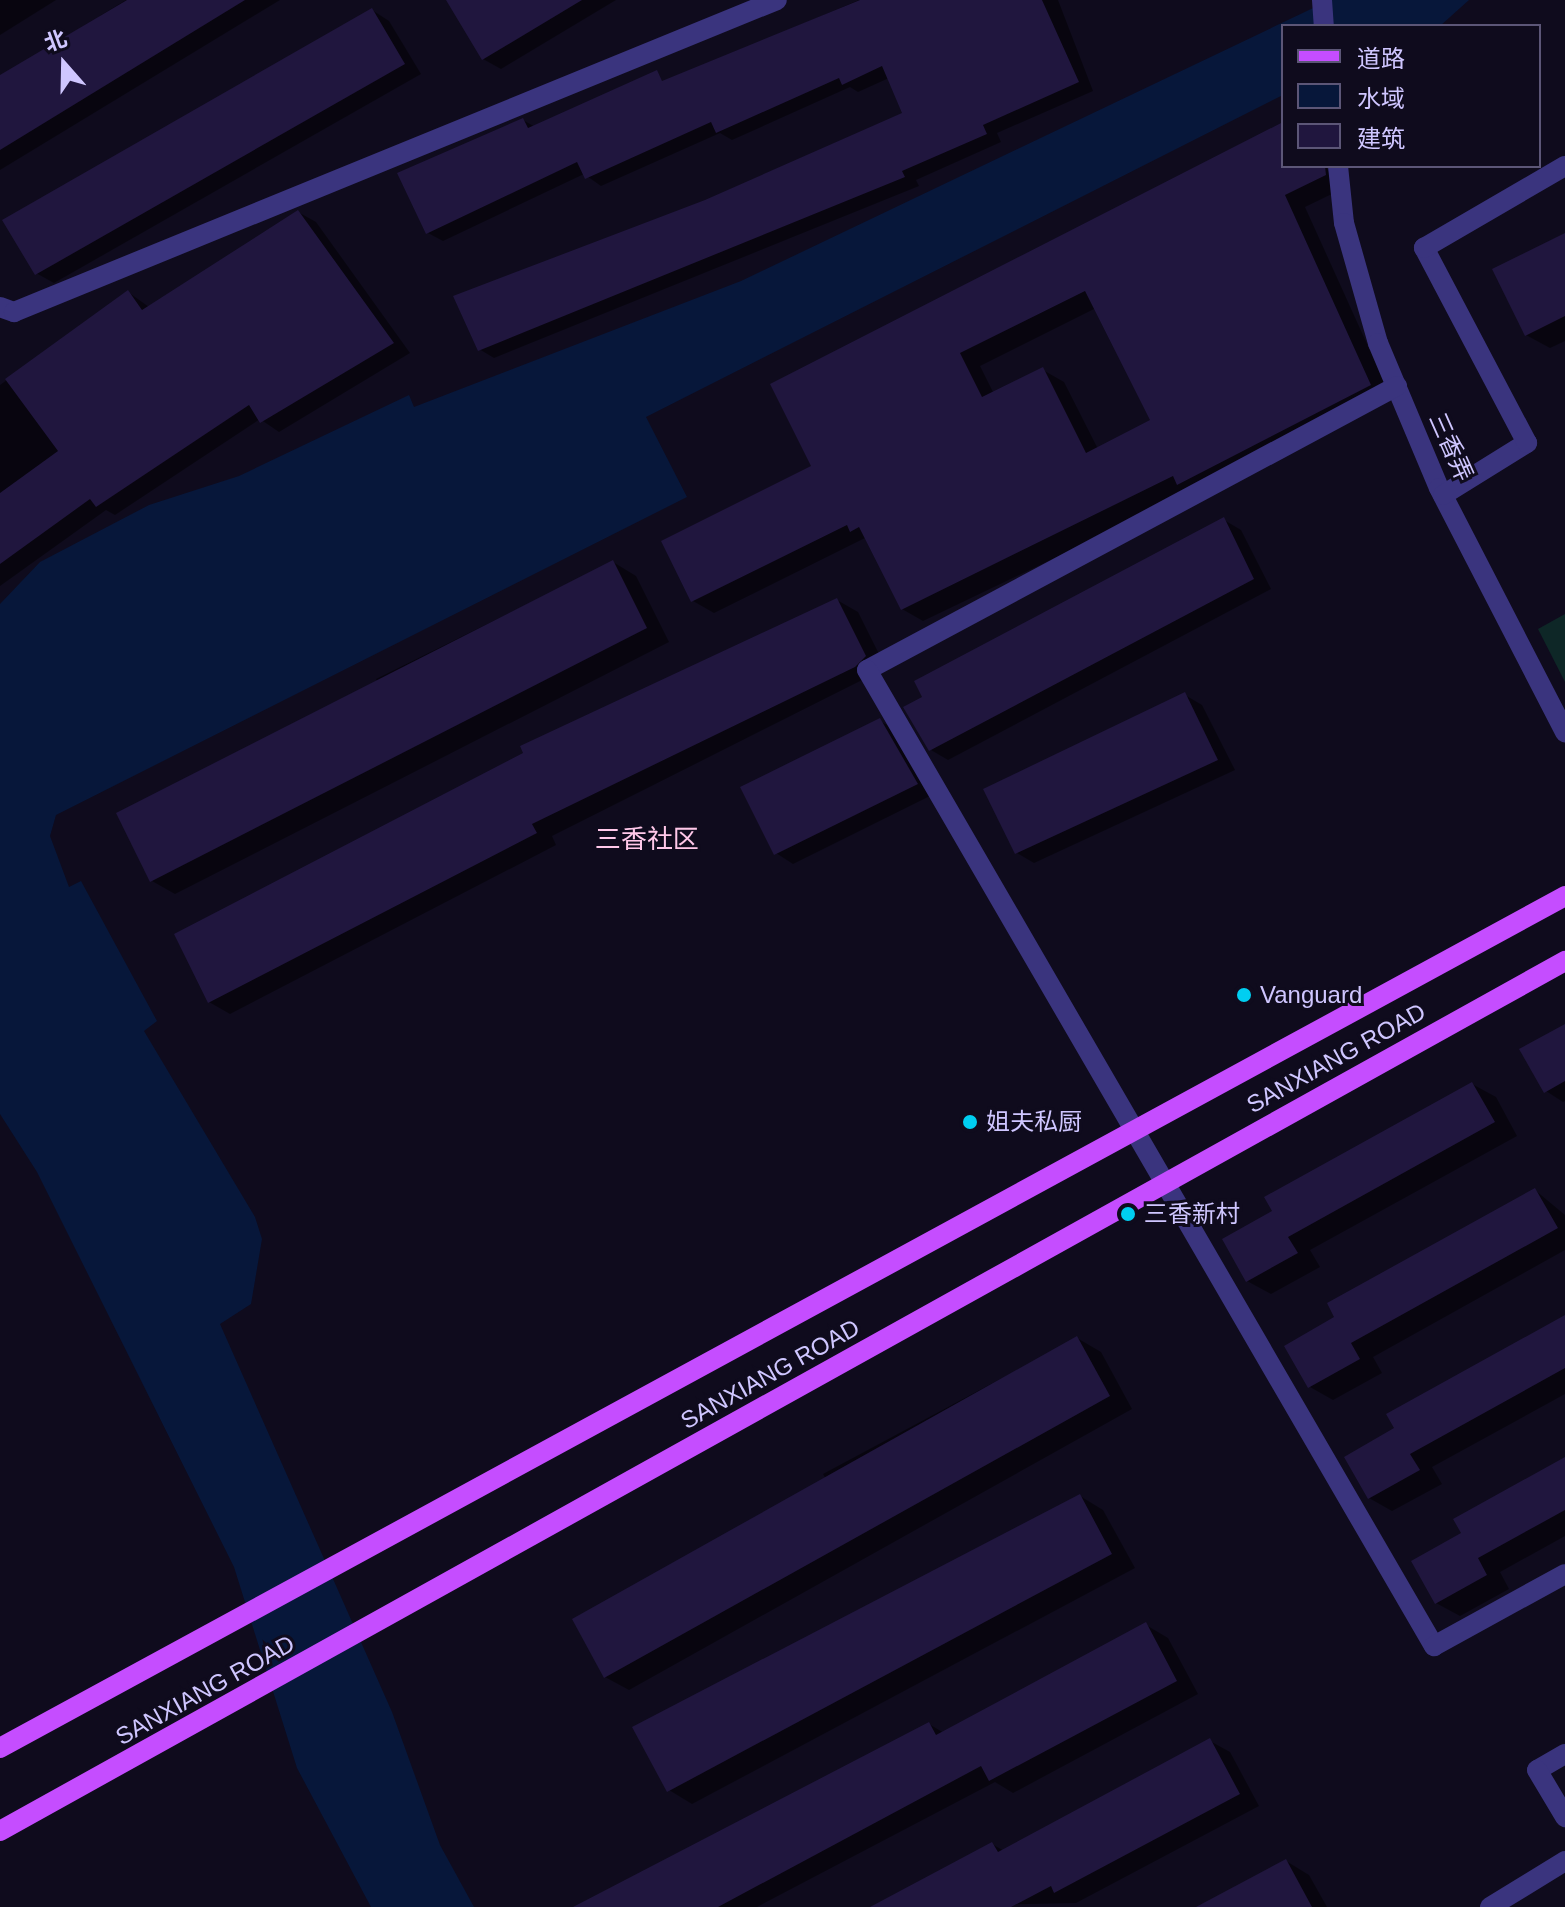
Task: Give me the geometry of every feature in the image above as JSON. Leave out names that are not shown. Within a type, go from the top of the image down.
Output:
[{"type":"main road","name":"SANXIANG ROAD","points":[[0,1748],[238,1615],[343,1561],[1565,896]]},
{"type":"main road","name":"SANXIANG ROAD","points":[[0,1831],[262,1690],[1168,1180],[1565,961]]},
{"type":"street","points":[[0,307],[14,312],[777,0]]},
{"type":"street","points":[[1322,0],[1324,24]]},
{"type":"street","points":[[1443,495],[1527,443],[1424,248],[1565,166]]},
{"type":"street","name":"三香弄","points":[[1338,168],[1344,223],[1397,386],[1443,495],[1565,732]]},
{"type":"street","points":[[1397,386],[867,670],[1168,1180],[1434,1646],[1565,1574]]},
{"type":"street","points":[[1565,1754],[1537,1770],[1565,1817]]},
{"type":"street","points":[[1490,1907],[1565,1861]]},
{"type":"green space","points":[[1565,614],[1565,682],[1538,629]]},
{"type":"water","points":[[1330,0],[1469,0],[1442,24],[1281,24],[1281,96],[646,417],[687,497],[56,815],[50,836],[69,887],[81,881],[157,1021],[144,1031],[255,1217],[262,1239],[251,1304],[220,1324],[392,1712],[440,1845],[474,1907],[371,1907],[297,1768],[234,1567],[37,1172],[0,1114],[0,604],[40,562],[149,505],[239,476],[409,395],[414,407],[741,281]]},
{"type":"building","points":[[127,0],[245,0],[0,150],[0,75]]},
{"type":"building","points":[[446,0],[582,0],[482,60]]},
{"type":"building","points":[[860,0],[1042,0],[1079,82],[983,125],[987,134],[902,171],[905,177],[478,351],[453,296],[705,200],[902,113],[882,66],[842,85],[839,78],[716,133],[711,122],[585,179],[577,162],[426,234],[397,173],[523,118],[528,128],[657,70],[662,81]]},
{"type":"building","points":[[372,8],[405,64],[35,275],[2,220]]},
{"type":"building","points":[[1281,123],[1281,168],[1325,168],[1326,175],[1285,195],[1371,385],[1177,485],[1173,476],[901,610],[859,527],[850,532],[847,525],[691,602],[661,541],[811,466],[770,384]],"holes":[[[1085,291],[1150,420],[1086,453],[1043,367],[982,397],[960,353]]]},
{"type":"building","points":[[298,210],[394,343],[260,423],[249,405],[96,507],[90,499],[0,564],[0,493],[58,451],[5,379],[128,290],[142,310]]},
{"type":"building","points":[[1565,233],[1565,316],[1525,336],[1492,269]]},
{"type":"building","points":[[1224,517],[1254,579],[929,751],[903,707],[922,697],[914,681]]},
{"type":"building","points":[[613,560],[647,628],[150,882],[116,813]]},
{"type":"building","points":[[837,598],[866,656],[855,667],[532,824],[537,833],[208,1003],[174,934],[523,753],[520,746]]},
{"type":"building","points":[[1185,692],[1218,760],[1015,854],[983,789]]},
{"type":"building","points":[[880,718],[918,784],[774,855],[740,787]]},
{"type":"building","points":[[1565,1024],[1565,1081],[1544,1093],[1519,1049]]},
{"type":"building","points":[[1472,1082],[1495,1122],[1288,1237],[1298,1253],[1246,1282],[1222,1239],[1272,1211],[1264,1197]]},
{"type":"building","points":[[1535,1188],[1558,1228],[1351,1343],[1360,1359],[1308,1388],[1284,1346],[1334,1317],[1327,1303]]},
{"type":"building","points":[[1565,1315],[1565,1368],[1410,1454],[1420,1470],[1368,1499],[1344,1457],[1394,1428],[1386,1414]]},
{"type":"building","points":[[1077,1336],[1110,1396],[604,1678],[572,1619]]},
{"type":"building","points":[[1565,1457],[1565,1510],[1478,1558],[1487,1575],[1435,1604],[1411,1561],[1461,1533],[1453,1519]]},
{"type":"building","points":[[1080,1494],[1112,1554],[667,1792],[632,1727]]},
{"type":"building","points":[[1146,1622],[1177,1681],[989,1781],[981,1766],[718,1907],[573,1907],[929,1722],[936,1735]]},
{"type":"building","points":[[1210,1738],[1240,1794],[1054,1893],[1051,1886],[1011,1907],[870,1907],[992,1842],[998,1852]]},
{"type":"building","points":[[1286,1859],[1312,1907],[1196,1907]]},
{"type":"place","name":"Vanguard","points":[[1244,995]]},
{"type":"place","name":"姐夫私厨","points":[[970,1122]]},
{"type":"place","name":"三香新村","points":[[1128,1214]]},
{"type":"district","name":"三香社区","points":[[647,840]]}]
